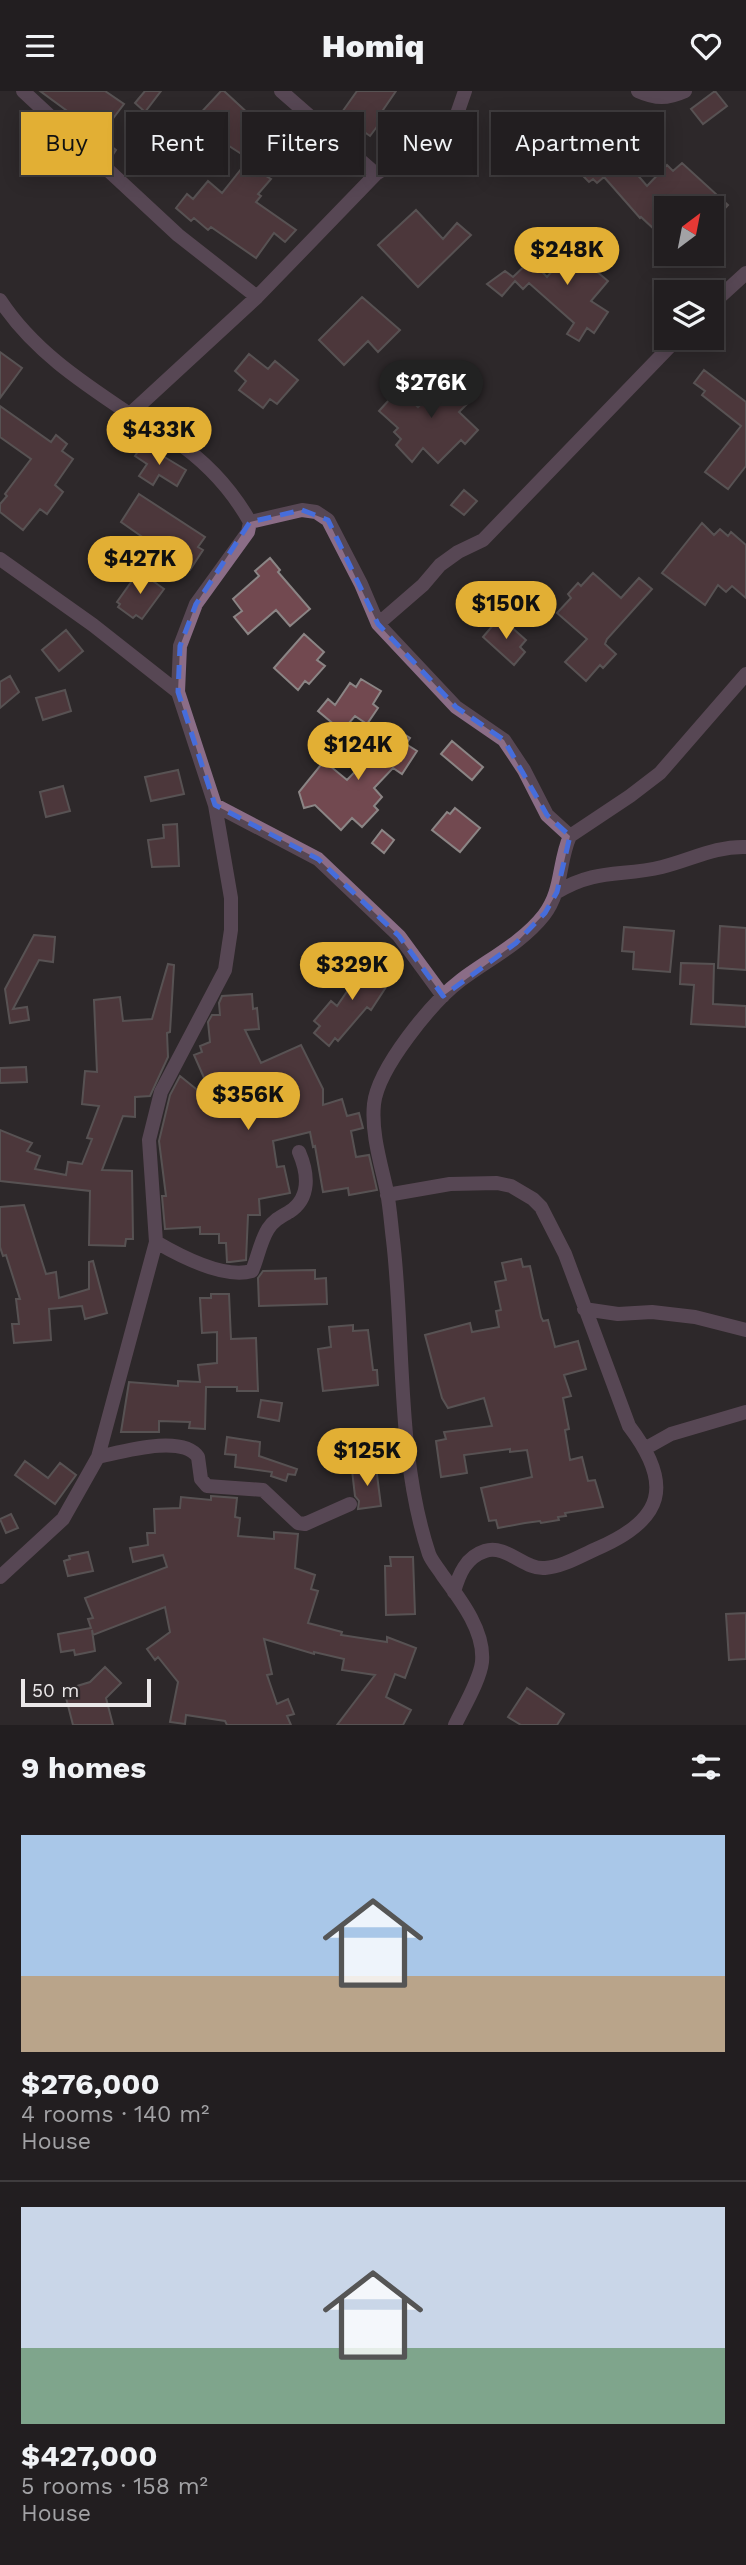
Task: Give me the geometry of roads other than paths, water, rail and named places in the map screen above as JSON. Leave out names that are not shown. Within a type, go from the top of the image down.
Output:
[{"type":"street","points":[[23,91],[178,235],[257,297]]},
{"type":"street","points":[[281,91],[376,174]]},
{"type":"street","points":[[130,414],[257,297],[376,174],[450,125],[465,91]]},
{"type":"street","points":[[638,91],[652,97],[669,98],[685,91]]},
{"type":"street","points":[[724,293],[746,274]]},
{"type":"street","points":[[0,300],[14,321],[39,348],[73,375],[205,464],[222,482],[250,522],[248,532],[196,604],[180,646],[177,692],[215,805],[230,898],[231,930],[221,982],[161,1092],[149,1140],[156,1242],[98,1457],[63,1519],[0,1577]]},
{"type":"street","points":[[378,624],[423,585],[440,565],[458,552],[483,540],[666,350]]},
{"type":"street","points":[[250,522],[303,510],[316,512],[328,520],[378,624],[456,707],[504,740],[524,770],[542,808],[570,836]]},
{"type":"street","points":[[0,559],[93,625],[177,692]]},
{"type":"street","points":[[455,1725],[482,1662],[478,1637],[454,1592],[430,1557],[412,1479],[393,1244],[374,1121],[374,1102],[395,1055],[443,996],[458,982],[516,943],[545,913],[557,892],[570,836],[660,773],[746,674]]},
{"type":"street","points":[[215,805],[318,859],[399,936],[443,996]]},
{"type":"street","points":[[557,892],[578,880],[607,873],[661,867],[699,853],[730,846],[746,847]]},
{"type":"street","points":[[156,1242],[176,1254],[214,1268],[234,1273],[252,1271],[266,1231],[275,1220],[297,1205],[305,1190],[307,1170],[299,1152]]},
{"type":"street","points":[[387,1195],[450,1184],[497,1183],[523,1192],[541,1206],[565,1254],[629,1426],[646,1448],[655,1467],[657,1495],[636,1527],[624,1536],[567,1562],[543,1569],[510,1555],[486,1550],[467,1563],[458,1575],[454,1592]]},
{"type":"street","points":[[584,1309],[618,1314],[652,1312],[695,1317],[746,1329]]},
{"type":"street","points":[[646,1448],[671,1434],[746,1412]]},
{"type":"street","points":[[98,1457],[162,1445],[189,1448],[198,1457],[201,1479],[207,1486],[263,1490],[298,1523],[305,1524],[350,1504]]}]
